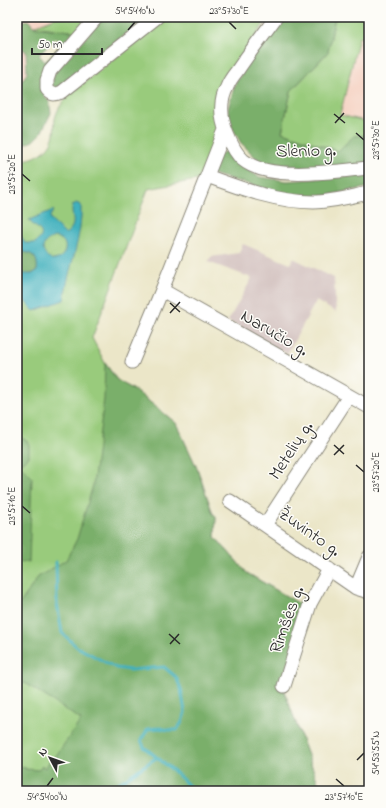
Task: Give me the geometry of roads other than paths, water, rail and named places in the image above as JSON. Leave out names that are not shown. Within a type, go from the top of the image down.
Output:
[{"type":"street","points":[[97,17],[50,71],[47,80],[47,89],[51,93],[55,95],[62,92],[157,17]]},
{"type":"street","name":"Slėnio g.","points":[[276,17],[226,87],[221,115],[236,152],[244,160],[264,170],[286,174],[369,168]]},
{"type":"street","points":[[132,362],[226,130]]},
{"type":"street","points":[[207,176],[235,187],[291,201],[316,202],[369,193]]},
{"type":"street","name":"Naručio g.","points":[[162,290],[369,407]]},
{"type":"street","name":"Metelių g.","points":[[265,525],[349,396]]},
{"type":"street","name":"Žuvinto g.","points":[[230,501],[356,588],[369,592]]},
{"type":"street","points":[[356,588],[369,557]]},
{"type":"street","name":"Rimšės g.","points":[[284,686],[310,604],[329,569]]},
{"type":"water","points":[[76,203],[81,205],[80,229],[64,300],[34,311],[17,293],[17,267],[23,274],[32,274],[37,271],[37,263],[35,257],[30,253],[22,252],[17,255],[17,231],[25,243],[35,243],[40,239],[41,233],[40,230],[29,220],[53,210],[54,211],[50,216],[52,222],[65,234],[72,227],[73,205]],"holes":[[[55,237],[65,244],[64,254],[56,260],[51,259],[44,252],[44,244],[46,241]]]},
{"type":"waterway","points":[[56,562],[57,603],[62,633],[77,647],[116,668],[130,670],[164,667],[176,677],[181,689],[185,712],[182,722],[177,730],[160,728],[148,729],[141,740],[144,747],[175,772],[194,791]]},
{"type":"waterway","points":[[107,791],[156,758]]}]
